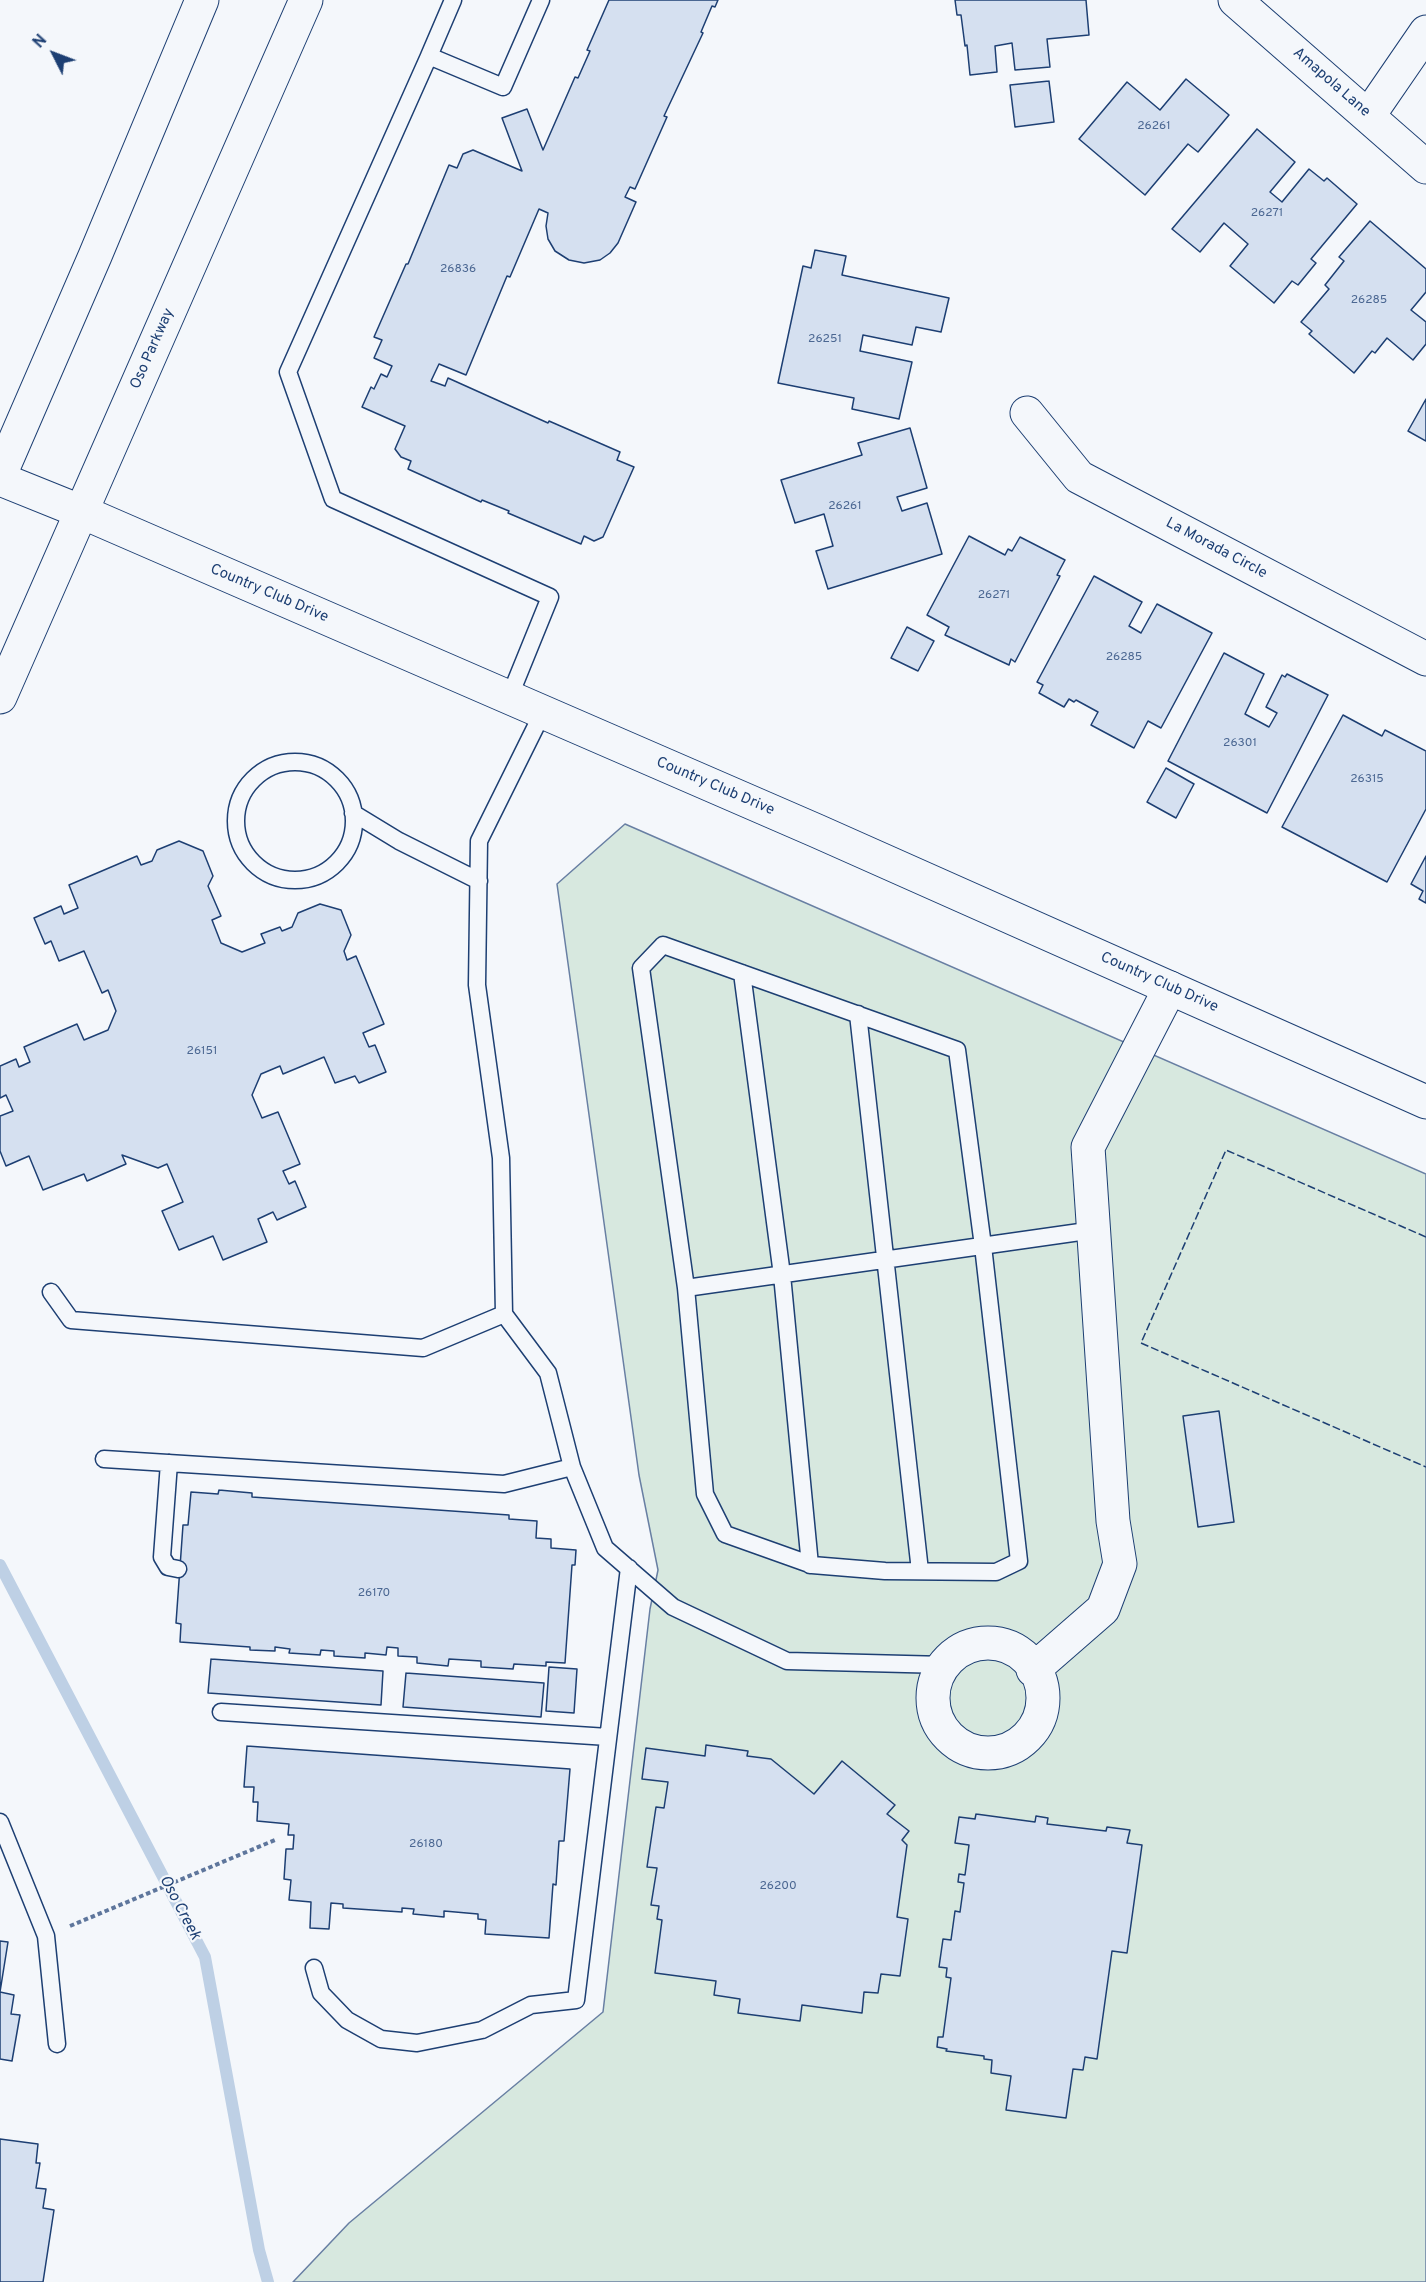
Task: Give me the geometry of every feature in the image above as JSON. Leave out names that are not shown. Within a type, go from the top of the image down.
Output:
[{"type":"street","points":[[0,475],[202,0]]},
{"type":"street","name":"Oso Parkway","points":[[0,697],[306,0]]},
{"type":"street","name":"Amapola Lane","points":[[1235,0],[1426,167]]},
{"type":"street","points":[[1369,115],[1426,32]]},
{"type":"street","name":"La Morada Circle","points":[[1027,413],[1079,477],[1426,659]]},
{"type":"street","name":"Country Club Drive","points":[[0,480],[82,512],[543,712],[1426,1102]]},
{"type":"street","points":[[1033,1670],[1103,1610],[1120,1564],[1113,1521],[1088,1147],[1170,988]]},
{"type":"street","points":[[991,1642],[1009,1646],[1024,1656],[1043,1686],[1043,1704],[1038,1722],[1027,1737],[1012,1748],[994,1753],[976,1752],[959,1744],[945,1732],[937,1716],[934,1699],[936,1681],[945,1665],[957,1653],[974,1645],[991,1642]]},
{"type":"lane","points":[[453,0],[288,372],[333,500],[550,597],[509,698]]},
{"type":"lane","points":[[429,56],[503,87],[541,0]]},
{"type":"lane","points":[[543,712],[479,841],[477,985],[501,1158],[504,1314],[548,1373],[572,1467],[605,1548],[673,1607],[788,1661],[945,1665]]},
{"type":"lane","points":[[353,813],[353,833],[346,851],[334,866],[317,876],[298,880],[279,879],[261,871],[247,858],[238,840],[235,822],[238,802],[248,784],[263,771],[281,764],[301,762],[320,767],[336,779],[348,794],[353,813],[399,841],[479,880]]},
{"type":"lane","points":[[663,945],[858,1014],[957,1050],[983,1246],[1019,1561],[996,1572],[885,1571],[810,1565],[725,1534],[705,1494],[686,1288],[641,968],[663,945]]},
{"type":"lane","points":[[742,973],[782,1275],[810,1565]]},
{"type":"lane","points":[[858,1014],[920,1571]]},
{"type":"lane","points":[[686,1288],[1094,1230]]},
{"type":"lane","points":[[51,1292],[70,1320],[423,1348],[504,1314]]},
{"type":"lane","points":[[104,1459],[504,1484],[572,1467]]},
{"type":"lane","points":[[169,1463],[162,1557],[168,1567],[178,1569]]},
{"type":"lane","points":[[314,1968],[321,1993],[346,2020],[381,2039],[417,2043],[482,2030],[531,2005],[576,2000],[629,1568]]},
{"type":"lane","points":[[221,1712],[608,1737]]},
{"type":"lane","points":[[0,1822],[46,1936],[57,2044]]},
{"type":"path","points":[[46,1936],[274,1840]]},
{"type":"shaded area","points":[[625,824],[1426,1174],[1426,2282],[293,2282],[349,2223],[603,2012],[650,1609],[658,1570],[639,1475],[557,884]]},
{"type":"building","points":[[609,0],[718,0],[715,7],[712,6],[701,32],[703,33],[664,116],[667,117],[635,189],[630,187],[625,197],[636,202],[618,243],[600,260],[584,263],[569,260],[555,251],[548,239],[546,226],[548,213],[539,209],[510,277],[507,276],[466,375],[439,364],[431,381],[445,386],[448,378],[548,423],[549,421],[620,452],[617,460],[634,467],[603,537],[594,541],[584,536],[581,544],[408,469],[411,461],[401,457],[395,449],[405,426],[362,407],[371,387],[374,389],[381,374],[387,377],[392,366],[374,358],[382,340],[374,337],[406,264],[408,264],[449,165],[457,168],[463,154],[473,150],[522,171],[502,118],[527,109],[543,150],[575,77],[578,78],[590,51],[587,50]]},
{"type":"building","points":[[955,0],[1086,0],[1089,35],[1047,39],[1050,67],[1015,70],[1012,43],[995,46],[997,72],[970,75],[961,15],[957,15]]},
{"type":"building","points":[[1186,79],[1229,115],[1198,152],[1188,144],[1145,195],[1079,139],[1127,82],[1160,110]]},
{"type":"building","points":[[1049,81],[1054,122],[1015,127],[1010,85]]},
{"type":"building","points":[[1257,129],[1295,162],[1270,192],[1282,202],[1309,169],[1324,181],[1327,178],[1357,204],[1311,259],[1316,263],[1298,285],[1292,281],[1274,303],[1230,266],[1248,244],[1224,223],[1200,252],[1172,229]]},
{"type":"building","points":[[1370,221],[1426,269],[1426,292],[1411,310],[1426,322],[1426,344],[1413,360],[1387,338],[1375,353],[1372,351],[1354,373],[1309,334],[1312,331],[1301,322],[1329,289],[1325,285],[1344,261],[1339,257]]},
{"type":"building","points":[[815,250],[846,256],[842,275],[949,298],[941,332],[916,327],[912,345],[863,335],[860,351],[912,362],[899,419],[852,409],[854,398],[778,383],[803,266],[811,268]]},
{"type":"building","points":[[1426,399],[1426,441],[1408,431]]},
{"type":"building","points":[[910,428],[927,488],[897,497],[902,511],[927,503],[942,554],[828,589],[816,551],[833,546],[824,514],[795,523],[781,480],[862,455],[858,443]]},
{"type":"building","points":[[969,536],[1005,555],[1008,549],[1012,551],[1020,537],[1065,560],[1057,575],[1060,576],[1015,662],[1011,659],[1009,665],[945,635],[949,627],[927,615]]},
{"type":"building","points":[[1094,576],[1142,602],[1129,626],[1141,633],[1157,604],[1212,633],[1161,728],[1148,721],[1134,748],[1091,725],[1098,712],[1076,700],[1074,702],[1069,699],[1064,707],[1039,693],[1043,685],[1037,682]]},
{"type":"building","points":[[907,627],[934,641],[918,671],[891,658]]},
{"type":"building","points":[[1224,653],[1264,674],[1245,714],[1269,727],[1277,713],[1266,707],[1282,675],[1285,677],[1287,674],[1328,695],[1267,813],[1168,761]]},
{"type":"building","points":[[1343,715],[1382,736],[1385,730],[1426,751],[1426,809],[1387,882],[1282,827]]},
{"type":"building","points":[[1166,768],[1194,784],[1176,818],[1147,802]]},
{"type":"building","points":[[179,841],[203,851],[213,876],[208,886],[221,916],[212,920],[221,943],[242,952],[265,943],[261,934],[280,927],[282,931],[292,927],[298,913],[320,904],[341,910],[351,935],[344,951],[347,960],[356,956],[384,1024],[363,1033],[369,1047],[375,1045],[386,1072],[359,1083],[355,1076],[335,1083],[324,1057],[283,1074],[280,1066],[261,1074],[252,1095],[262,1118],[278,1112],[300,1164],[283,1171],[289,1184],[295,1181],[306,1207],[277,1220],[273,1212],[258,1219],[267,1242],[223,1260],[213,1236],[179,1250],[162,1211],[183,1202],[167,1164],[158,1168],[122,1155],[126,1164],[87,1181],[84,1174],[43,1190],[29,1156],[6,1166],[0,1151],[0,1116],[13,1111],[6,1095],[0,1098],[0,1066],[16,1059],[19,1067],[30,1062],[24,1047],[77,1024],[84,1040],[108,1030],[116,1011],[108,990],[102,993],[84,951],[59,961],[51,941],[45,944],[34,918],[61,906],[64,914],[78,908],[69,885],[137,856],[141,865],[152,861],[157,850]]},
{"type":"building","points":[[1426,856],[1426,903],[1419,899],[1423,891],[1411,884]]},
{"type":"building","points":[[1219,1411],[1234,1522],[1198,1527],[1183,1416]]},
{"type":"building","points":[[219,1490],[252,1493],[252,1497],[509,1515],[509,1519],[537,1521],[536,1538],[551,1539],[551,1548],[576,1550],[575,1565],[572,1565],[565,1663],[546,1662],[546,1666],[514,1664],[513,1669],[481,1667],[481,1661],[449,1659],[448,1666],[417,1663],[417,1657],[398,1656],[398,1648],[387,1647],[386,1655],[365,1653],[365,1658],[334,1656],[334,1651],[321,1650],[320,1655],[289,1653],[290,1649],[275,1647],[275,1651],[250,1650],[250,1647],[180,1642],[181,1624],[176,1623],[183,1525],[188,1525],[191,1492],[218,1494]]},
{"type":"building","points":[[211,1659],[383,1671],[381,1705],[208,1693]]},
{"type":"building","points":[[549,1667],[577,1669],[574,1713],[546,1711]]},
{"type":"building","points":[[406,1673],[544,1683],[541,1717],[403,1707]]},
{"type":"building","points":[[706,1745],[748,1751],[747,1756],[771,1759],[814,1794],[842,1761],[895,1805],[887,1814],[909,1831],[902,1840],[907,1845],[897,1917],[908,1919],[900,1976],[881,1974],[878,1993],[864,1992],[862,2013],[802,2005],[800,2021],[738,2013],[740,1999],[714,1995],[716,1981],[655,1973],[662,1920],[657,1919],[659,1906],[651,1905],[657,1868],[647,1867],[656,1807],[664,1808],[668,1782],[642,1779],[646,1748],[705,1756]]},
{"type":"building","points":[[247,1746],[570,1769],[564,1841],[559,1841],[549,1938],[485,1934],[486,1920],[478,1919],[478,1914],[444,1911],[444,1917],[413,1914],[414,1909],[402,1908],[402,1912],[343,1908],[343,1904],[331,1903],[329,1929],[310,1928],[311,1902],[289,1900],[291,1880],[284,1879],[286,1849],[293,1849],[294,1835],[288,1835],[289,1824],[257,1821],[258,1802],[253,1802],[254,1787],[244,1787]]},
{"type":"building","points":[[976,1814],[1035,1822],[1036,1816],[1048,1818],[1047,1824],[1106,1831],[1107,1827],[1130,1830],[1127,1843],[1142,1845],[1127,1953],[1112,1951],[1097,2059],[1085,2057],[1083,2070],[1073,2069],[1066,2118],[1006,2110],[1011,2076],[991,2073],[992,2060],[984,2059],[984,2056],[946,2051],[947,2049],[937,2047],[938,2037],[943,2037],[951,1978],[946,1977],[947,1968],[939,1967],[943,1939],[951,1940],[955,1911],[960,1912],[964,1883],[958,1882],[959,1874],[965,1875],[969,1845],[955,1843],[959,1817],[975,1819]]},
{"type":"building","points":[[0,1941],[8,1942],[0,1992]]},
{"type":"building","points":[[0,1992],[14,1995],[11,2014],[20,2015],[12,2061],[0,2059]]},
{"type":"building","points":[[0,2139],[38,2144],[36,2163],[40,2163],[36,2188],[46,2189],[43,2208],[54,2210],[43,2282],[0,2282]]},
{"type":"waterway","name":"Oso Creek","points":[[0,1565],[205,1957],[259,2250],[268,2282]]},
{"type":"fence","points":[[1426,1237],[1226,1150],[1141,1343],[1426,1467]]}]
